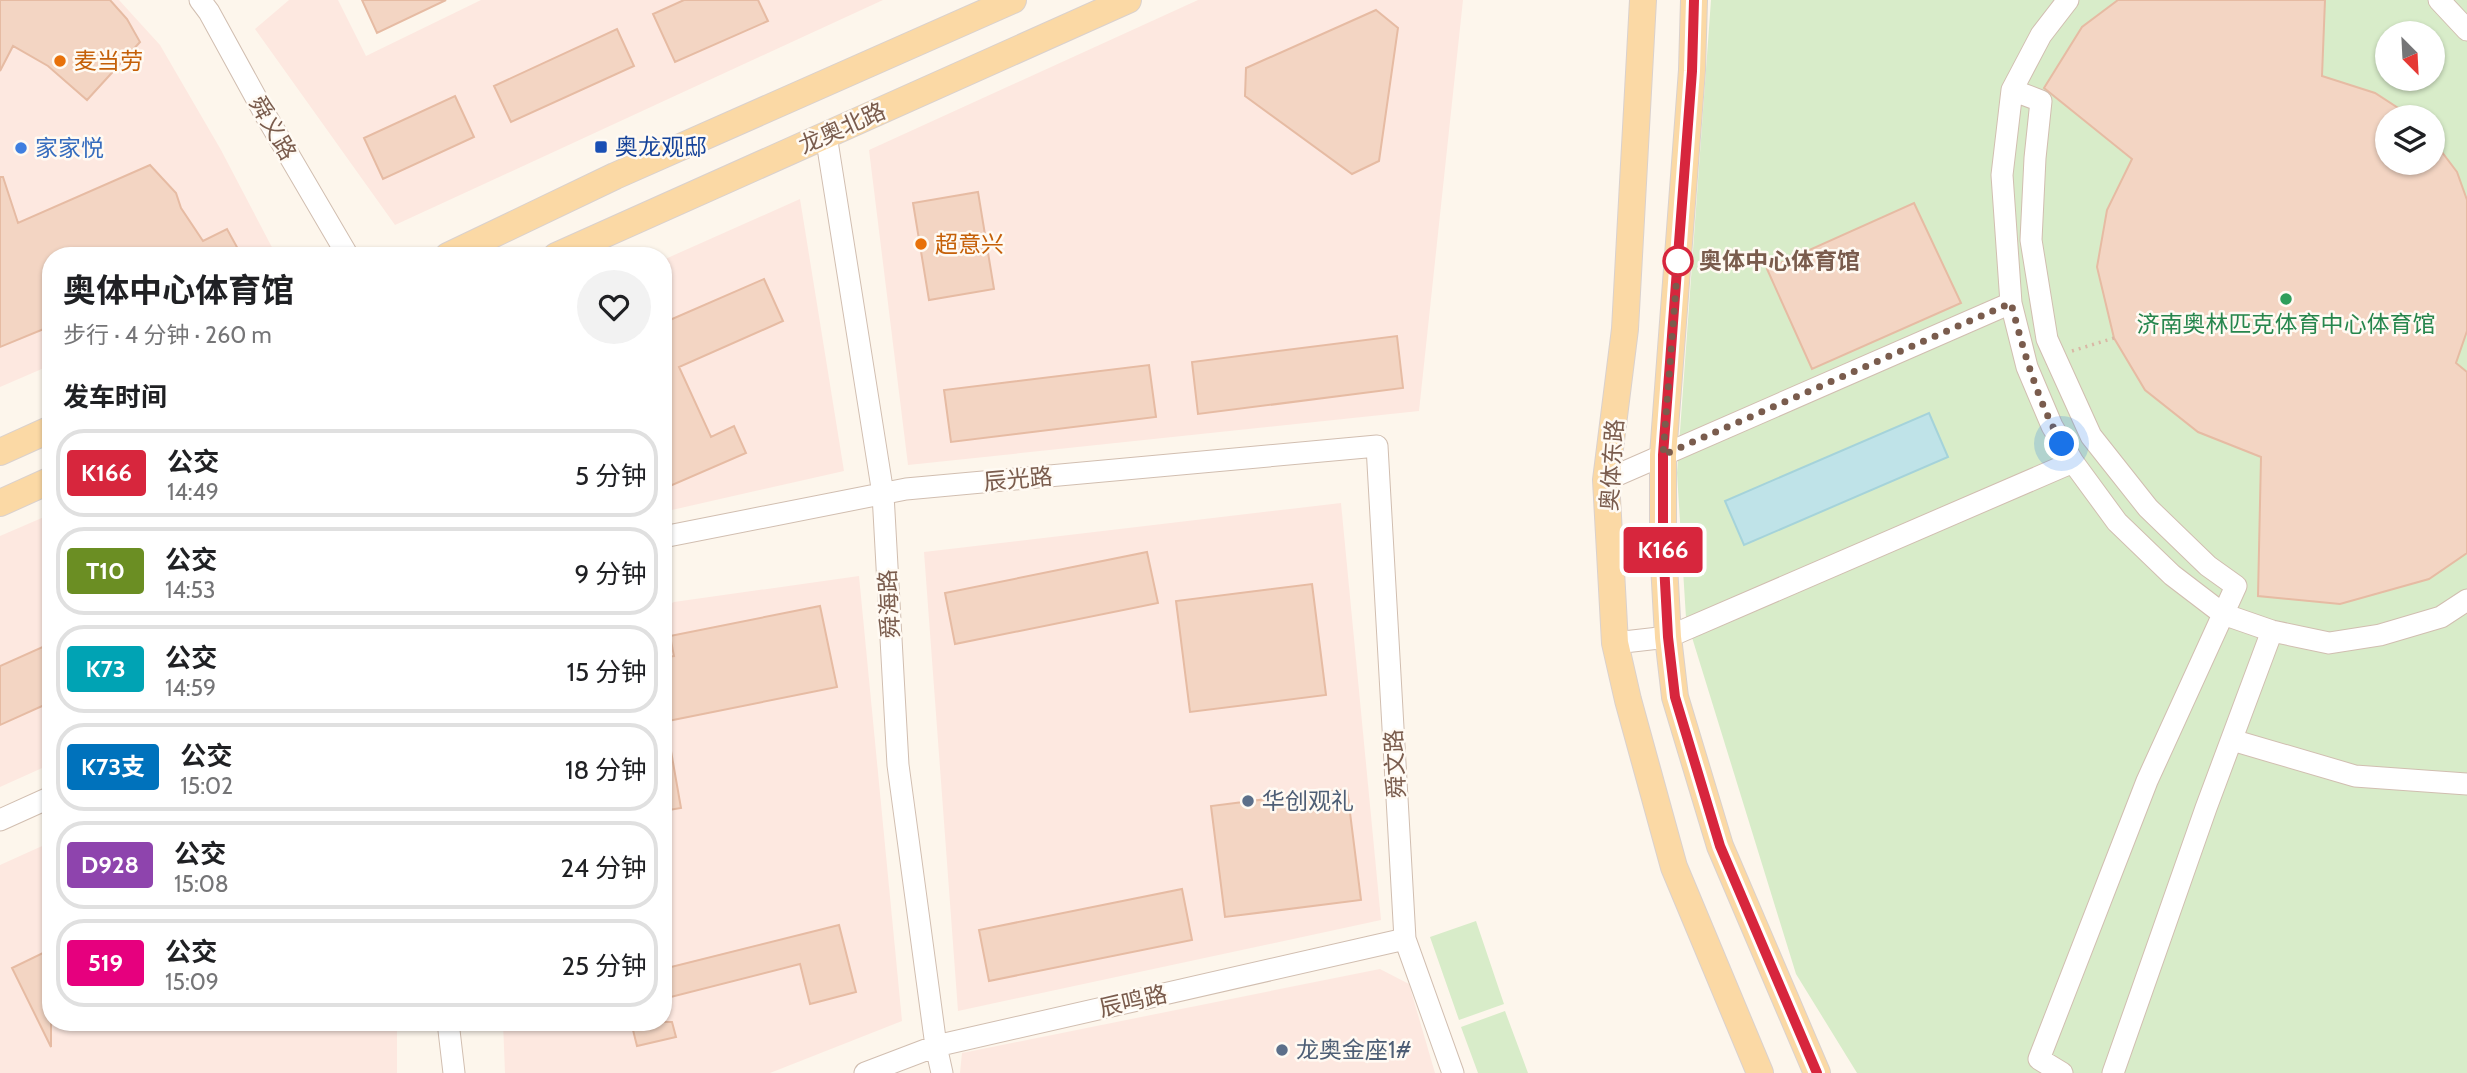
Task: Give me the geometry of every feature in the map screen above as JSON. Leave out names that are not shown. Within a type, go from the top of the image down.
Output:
[{"type":"main road","points":[[466,247],[615,176],[1013,0]]},
{"type":"main road","name":"龙奥北路","points":[[576,247],[1128,0]]},
{"type":"main road","name":"奥体东路","points":[[1643,0],[1625,329],[1606,480],[1615,643],[1628,701],[1674,867],[1760,1073]]},
{"type":"main road","points":[[1694,0],[1692,71],[1663,455],[1663,546],[1668,637],[1675,697],[1720,846],[1817,1073]]},
{"type":"main road","points":[[0,452],[42,433]]},
{"type":"main road","points":[[0,503],[42,484]]},
{"type":"street","points":[[2068,0],[2040,35],[2012,90],[2002,175],[2011,303],[2027,367],[2052,426],[2073,462],[2116,522],[2172,575],[2223,614],[2273,631],[2329,642],[2380,635],[2441,617],[2467,600]]},
{"type":"street","points":[[2439,0],[2467,30]]},
{"type":"street","name":"舜义路","points":[[212,4],[266,117],[343,247]]},
{"type":"street","points":[[2012,90],[2041,101],[2031,240],[2047,339],[2091,436],[2148,508],[2208,566],[2236,586],[2147,781],[2039,1059],[2062,1073]]},
{"type":"street","name":"舜海路","points":[[826,135],[883,494],[898,765],[936,1046],[942,1073]]},
{"type":"street","points":[[1606,480],[2011,303]]},
{"type":"street","name":"辰光路","points":[[672,535],[906,489],[1377,446]]},
{"type":"street","name":"舜文路","points":[[1377,446],[1405,940],[1453,1073]]},
{"type":"street","points":[[1615,643],[1668,637],[2073,462]]},
{"type":"street","points":[[2113,1073],[2273,631]]},
{"type":"street","points":[[2232,740],[2355,776],[2467,785]]},
{"type":"street","points":[[0,820],[42,801]]},
{"type":"street","name":"辰鸣路","points":[[865,1073],[936,1046],[1405,940]]},
{"type":"street","points":[[449,1031],[454,1073]]},
{"type":"shaded area","points":[[0,0],[119,0],[160,45],[221,150],[272,247],[42,247],[42,369],[0,387]]},
{"type":"shaded area","points":[[289,0],[338,0],[366,56],[481,0],[883,0],[395,225],[255,29]]},
{"type":"shaded area","points":[[1198,0],[1463,0],[1419,411],[908,465],[869,150]]},
{"type":"shaded area","points":[[800,199],[844,471],[672,510],[672,256]]},
{"type":"shaded area","points":[[1341,503],[1381,920],[958,1011],[924,552]]},
{"type":"shaded area","points":[[42,518],[42,768],[0,787],[0,536]]},
{"type":"shaded area","points":[[859,576],[902,1021],[770,1073],[505,1073],[503,1031],[672,1031],[674,602]]},
{"type":"shaded area","points":[[42,846],[42,1031],[397,1031],[397,1073],[0,1073],[0,865]]},
{"type":"shaded area","points":[[1380,969],[1409,984],[1435,1073],[960,1073],[962,1053]]},
{"type":"green space","points":[[1711,0],[2467,0],[2467,1073],[1857,1073],[1796,974],[1686,618],[1677,473]]},
{"type":"green space","points":[[1476,921],[1504,1004],[1459,1020],[1430,937]]},
{"type":"green space","points":[[1505,1011],[1528,1073],[1478,1073],[1461,1027]]},
{"type":"water","points":[[1929,413],[1948,457],[1744,545],[1725,501]]},
{"type":"building","points":[[0,0],[110,0],[127,19],[140,42],[87,100],[48,66],[13,46],[0,71]]},
{"type":"building","points":[[362,0],[446,0],[377,33]]},
{"type":"building","points":[[684,0],[758,0],[768,21],[675,62],[653,14]]},
{"type":"building","name":"济南奥林匹克体育中心体育馆","points":[[2118,0],[2325,0],[2322,76],[2375,93],[2394,105],[2375,105],[2375,175],[2445,175],[2445,156],[2457,172],[2467,200],[2467,331],[2456,363],[2467,372],[2467,553],[2429,579],[2340,604],[2258,596],[2261,457],[2198,432],[2145,390],[2114,338],[2097,267],[2107,210],[2132,159],[2044,88],[2082,27]]},
{"type":"building","points":[[1376,10],[1398,28],[1379,161],[1352,174],[1245,96],[1246,68]]},
{"type":"building","points":[[617,29],[634,66],[511,122],[494,86]]},
{"type":"building","points":[[455,96],[474,137],[383,179],[364,138]]},
{"type":"building","points":[[150,165],[176,193],[181,208],[203,241],[227,229],[237,247],[42,247],[42,330],[0,347],[0,177],[3,177],[18,223]]},
{"type":"building","points":[[978,192],[994,289],[929,300],[913,203]]},
{"type":"building","points":[[1914,203],[1961,303],[1812,369],[1767,269]]},
{"type":"building","points":[[764,279],[783,321],[679,367],[711,437],[734,426],[746,453],[672,485],[672,319]]},
{"type":"building","points":[[1397,336],[1403,388],[1198,414],[1192,362]]},
{"type":"building","points":[[1149,365],[1156,417],[951,442],[944,390]]},
{"type":"building","points":[[1147,552],[1158,603],[955,644],[945,593]]},
{"type":"building","points":[[1312,584],[1326,695],[1190,712],[1176,601]]},
{"type":"building","points":[[820,606],[837,687],[672,720],[672,636]]},
{"type":"building","points":[[42,647],[42,706],[0,725],[0,666]]},
{"type":"building","points":[[672,757],[681,808],[672,810]]},
{"type":"building","points":[[1347,789],[1361,900],[1225,917],[1211,806]]},
{"type":"building","points":[[1182,889],[1192,940],[989,981],[979,930]]},
{"type":"building","points":[[839,925],[856,992],[810,1004],[800,964],[672,997],[672,967]]},
{"type":"building","points":[[42,953],[42,1029],[12,968]]},
{"type":"building","points":[[672,1022],[676,1037],[637,1046],[633,1031],[672,1031]]},
{"type":"building","points":[[43,1031],[51,1031],[51,1047]]},
{"type":"bus line","name":"K166","points":[[1694,0],[1692,71],[1663,455],[1663,546],[1668,637],[1675,697],[1720,846],[1817,1073]]},
{"type":"place","name":"麦当劳","points":[[60,61]]},
{"type":"place","name":"奥龙观邸","points":[[601,147]]},
{"type":"place","name":"家家悦","points":[[21,148]]},
{"type":"place","name":"超意兴","points":[[921,244]]},
{"type":"place","name":"奥体中心体育馆","points":[[1678,261]]},
{"type":"place","name":"济南奥林匹克体育中心体育馆","points":[[2286,299]]},
{"type":"place","name":"华创观礼","points":[[1248,801]]},
{"type":"place","name":"龙奥金座1#","points":[[1282,1050]]},
{"type":"route","points":[[1678,261],[1663,455],[2011,303],[2027,367],[2062,444]]}]
